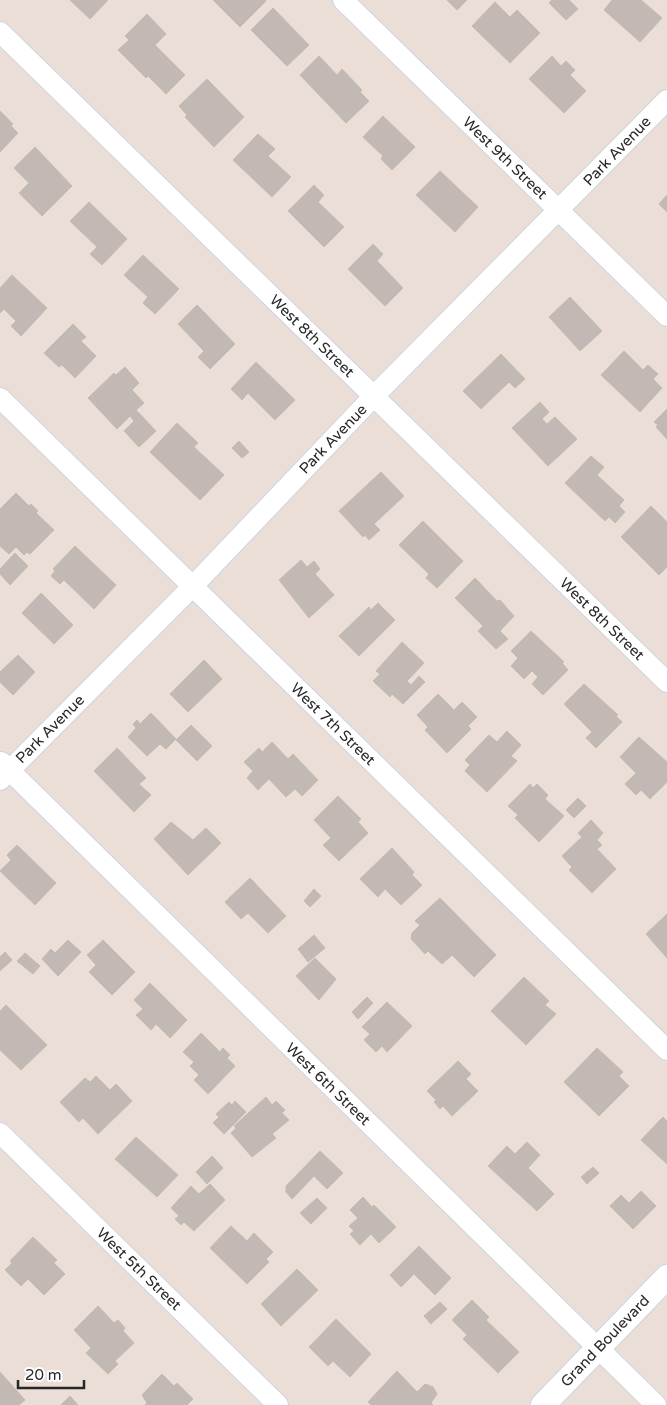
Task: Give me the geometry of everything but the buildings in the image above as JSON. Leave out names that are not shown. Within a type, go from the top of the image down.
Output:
[{"type":"street","name":"West 9th Street","points":[[343,0],[667,316]]},
{"type":"street","name":"West 8th Street","points":[[0,32],[667,682]]},
{"type":"street","name":"Park Avenue","points":[[3,771],[192,587],[374,396],[667,100]]},
{"type":"street","name":"West 7th Street","points":[[0,398],[667,1050]]},
{"type":"street","name":"West 6th Street","points":[[3,771],[656,1405]]},
{"type":"street","name":"West 5th Street","points":[[0,1133],[278,1405]]},
{"type":"street","name":"Grand Boulevard","points":[[543,1405],[667,1277]]}]
